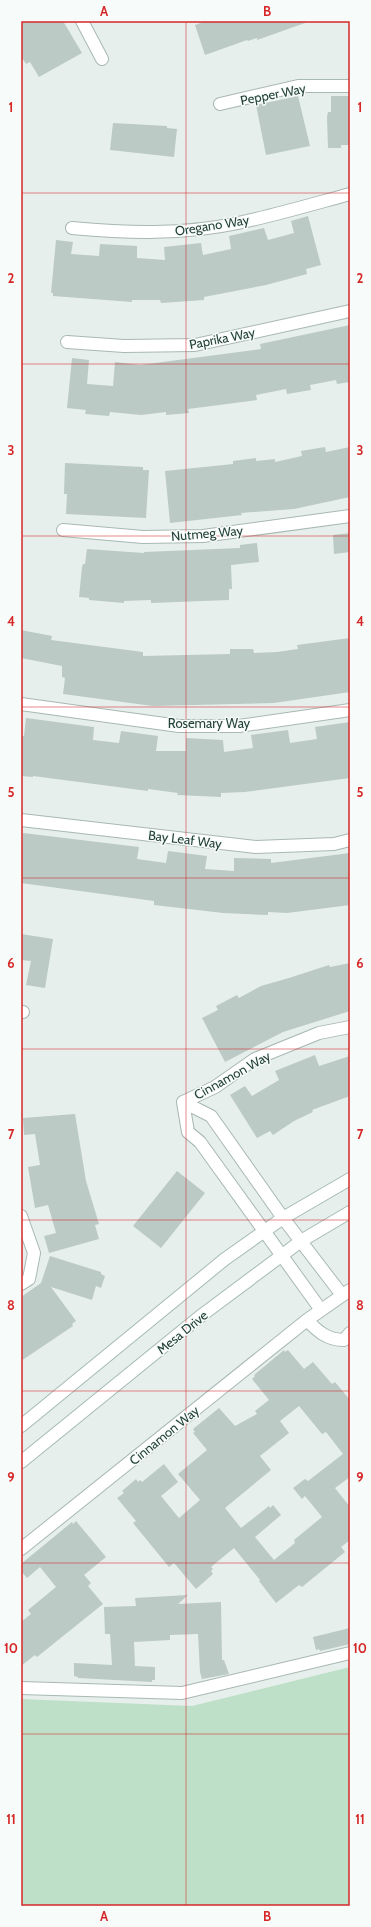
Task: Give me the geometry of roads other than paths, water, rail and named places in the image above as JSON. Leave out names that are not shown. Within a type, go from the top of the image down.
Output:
[{"type":"street","points":[[82,21],[102,59]]},
{"type":"street","name":"Pepper Way","points":[[220,104],[298,86],[350,86]]},
{"type":"street","name":"Oregano Way","points":[[72,228],[121,232],[171,232],[237,224],[350,194]]},
{"type":"street","name":"Paprika Way","points":[[67,342],[124,346],[195,345],[350,311]]},
{"type":"street","name":"Nutmeg Way","points":[[63,530],[143,537],[203,536],[350,516]]},
{"type":"street","name":"Rosemary Way","points":[[21,704],[179,726],[239,726],[350,710]]},
{"type":"street","name":"Bay Leaf Way","points":[[21,820],[256,847],[334,844],[350,840]]},
{"type":"street","name":"Cinnamon Way","points":[[184,1102],[215,1087],[255,1059],[319,1033],[350,1027]]},
{"type":"street","name":"Cinnamon Way","points":[[21,1549],[307,1320],[348,1293],[301,1241],[283,1218],[211,1116],[184,1102]]},
{"type":"street","name":"Cinnamon Way","points":[[184,1102],[188,1132],[200,1142],[263,1232],[321,1310]]},
{"type":"street","points":[[21,1426],[225,1259],[283,1218],[350,1179]]},
{"type":"street","name":"Mesa Drive","points":[[21,1462],[191,1324],[301,1241],[350,1212]]},
{"type":"street","points":[[21,1216],[34,1253],[29,1279],[21,1284]]},
{"type":"street","points":[[307,1320],[321,1334],[335,1340],[344,1340],[350,1333]]},
{"type":"street","points":[[21,1688],[182,1693],[350,1653]]}]
